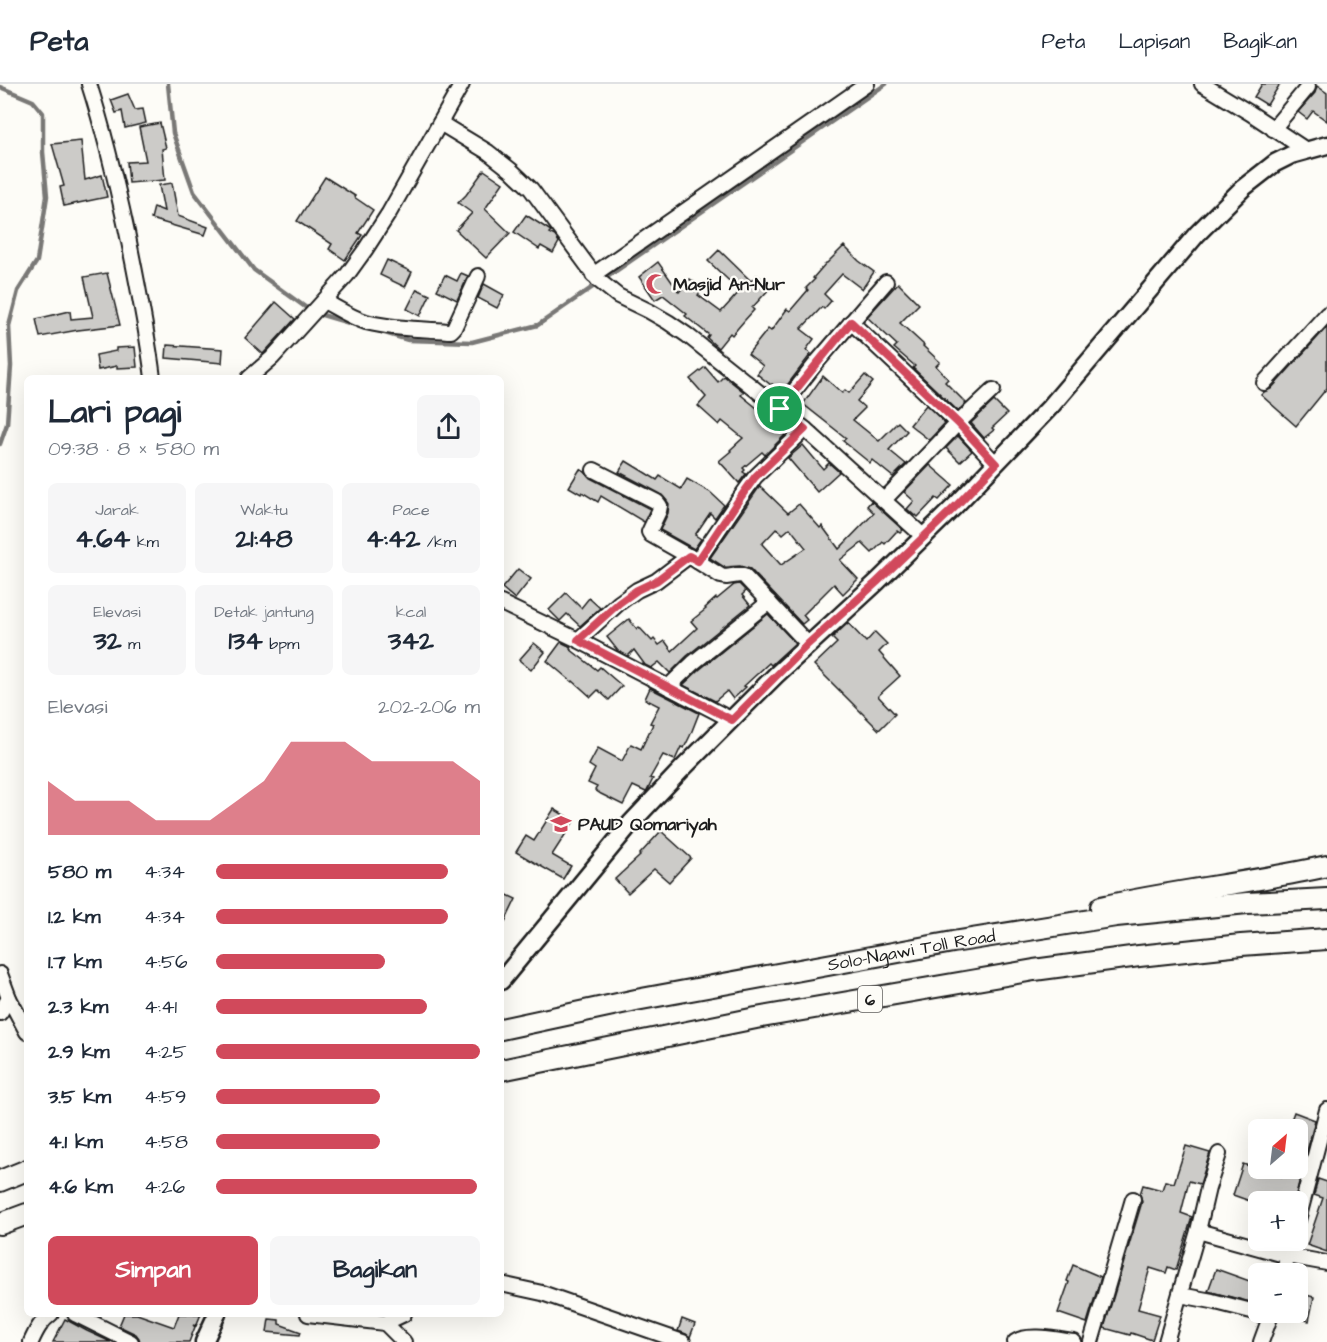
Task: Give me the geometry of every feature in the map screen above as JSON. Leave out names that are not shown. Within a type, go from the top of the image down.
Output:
[{"type":"highway","points":[[952,942],[1134,900],[1327,866]]},
{"type":"highway","name":"Solo–Ngawi Toll Road","points":[[504,1028],[636,1000],[952,942],[1116,916],[1247,903],[1327,899]]},
{"type":"highway","name":"6","points":[[504,1069],[756,1018],[1023,972],[1139,956],[1327,939]]},
{"type":"highway","points":[[1241,945],[1327,947]]},
{"type":"highway","points":[[0,1181],[24,1171]]},
{"type":"highway","points":[[0,1224],[24,1215]]},
{"type":"main road","points":[[504,977],[631,823],[808,644],[956,506],[1051,406],[1197,234],[1261,172],[1275,163],[1306,150],[1327,145]]},
{"type":"main road","points":[[204,1342],[216,1317]]},
{"type":"street","points":[[89,84],[110,152],[146,324],[153,375]]},
{"type":"street","points":[[252,375],[272,358],[347,275],[389,213],[462,84]]},
{"type":"street","points":[[596,277],[867,84]]},
{"type":"street","points":[[1202,84],[1306,150]]},
{"type":"street","points":[[1273,129],[1308,87]]},
{"type":"street","points":[[440,123],[488,152],[531,189],[596,277],[618,296],[668,322],[780,409],[923,536]]},
{"type":"street","points":[[323,303],[375,324],[394,328],[451,331],[478,276]]},
{"type":"street","points":[[780,409],[886,282]]},
{"type":"street","points":[[1264,383],[1327,314]]},
{"type":"street","points":[[851,322],[958,423],[996,464]]},
{"type":"street","points":[[884,500],[993,390]]},
{"type":"street","points":[[578,640],[637,590],[693,558],[755,477],[805,429]]},
{"type":"street","points":[[594,470],[657,502],[660,506],[649,532],[651,536],[721,576],[744,576],[808,644]]},
{"type":"street","points":[[668,687],[693,663],[769,602]]},
{"type":"street","points":[[504,604],[732,720]]},
{"type":"street","points":[[0,974],[9,998],[24,1026]]},
{"type":"street","points":[[0,1013],[9,998]]},
{"type":"street","points":[[1306,1191],[1327,1110]]},
{"type":"street","points":[[1166,1342],[1219,1154]]},
{"type":"street","points":[[1091,1342],[1133,1199]]},
{"type":"street","points":[[1198,1231],[1288,1256],[1327,1263]]},
{"type":"street","points":[[1286,1263],[1289,1251]]},
{"type":"street","points":[[504,1285],[542,1293],[683,1342]]},
{"type":"street","points":[[1180,1295],[1248,1309]]},
{"type":"street","points":[[31,1342],[37,1329],[48,1317]]},
{"type":"street","points":[[81,1317],[131,1342]]},
{"type":"street","points":[[334,1317],[386,1323],[398,1317]]},
{"type":"street","points":[[386,1323],[404,1342]]},
{"type":"street","points":[[1261,1342],[1268,1323]]},
{"type":"street","points":[[1015,1342],[1021,1338],[1074,1342]]},
{"type":"building","points":[[1262,84],[1280,84],[1267,105],[1254,97]]},
{"type":"building","points":[[1317,86],[1327,93],[1327,121],[1313,111],[1307,119],[1298,112],[1315,93]]},
{"type":"building","points":[[128,94],[135,110],[143,109],[146,123],[125,128],[122,111],[116,113],[111,100]]},
{"type":"building","points":[[160,123],[166,148],[162,149],[165,180],[129,183],[127,162],[146,161],[139,127]]},
{"type":"building","points":[[81,141],[85,180],[102,175],[107,197],[64,206],[60,187],[64,186],[52,144]]},
{"type":"building","points":[[484,170],[503,183],[485,209],[510,233],[486,258],[456,230],[472,213],[458,203]]},
{"type":"building","points":[[325,177],[373,210],[358,233],[362,235],[345,260],[329,249],[332,244],[297,221]]},
{"type":"building","points":[[172,183],[178,216],[208,227],[205,235],[151,219],[154,207],[164,211],[159,185]]},
{"type":"building","points":[[526,215],[555,236],[559,242],[553,253],[541,246],[539,249],[514,232]]},
{"type":"building","points":[[844,246],[874,272],[862,289],[842,274],[824,294],[831,301],[801,329],[814,339],[806,350],[811,354],[782,392],[757,374],[763,366],[748,354],[768,329],[771,331],[787,309],[790,311],[808,290],[806,288],[815,279],[813,278]]},
{"type":"building","points":[[719,250],[751,281],[757,275],[771,287],[752,308],[754,310],[718,348],[707,338],[709,335],[663,295],[655,300],[639,277],[658,262],[679,292],[690,279],[703,289],[698,295],[721,312],[740,291],[708,261]]},
{"type":"building","points":[[387,260],[412,272],[405,287],[380,275]]},
{"type":"building","points":[[107,273],[120,325],[40,337],[36,319],[70,311],[71,319],[93,317],[84,277]]},
{"type":"building","points":[[461,273],[468,276],[457,300],[437,290],[445,275],[457,281]]},
{"type":"building","points":[[898,283],[919,304],[900,323],[940,362],[936,366],[948,379],[945,382],[966,403],[958,411],[913,368],[915,366],[894,348],[897,345],[867,317]]},
{"type":"building","points":[[484,284],[504,295],[497,308],[478,298]]},
{"type":"building","points":[[417,289],[430,295],[420,316],[407,309]]},
{"type":"building","points":[[276,302],[295,319],[263,354],[245,338]]},
{"type":"building","points":[[1327,327],[1327,388],[1296,426],[1261,395],[1271,389]]},
{"type":"building","points":[[167,345],[223,349],[222,363],[166,358]]},
{"type":"building","points":[[135,347],[137,367],[117,368],[117,366],[98,370],[96,355],[116,351],[116,348]]},
{"type":"building","points":[[705,367],[718,382],[724,376],[744,392],[741,395],[786,434],[765,455],[762,452],[743,468],[746,474],[739,483],[719,461],[743,438],[722,421],[719,425],[698,406],[706,397],[690,379]]},
{"type":"building","points":[[865,375],[873,382],[857,401],[865,408],[853,420],[879,441],[898,422],[907,431],[889,450],[906,464],[893,477],[872,460],[870,463],[843,441],[846,438],[803,404],[823,376],[842,393],[845,390],[849,393]]},
{"type":"building","points":[[994,401],[1007,414],[984,438],[971,423]]},
{"type":"building","points":[[926,405],[945,423],[929,440],[910,425]]},
{"type":"building","points":[[958,436],[972,451],[960,462],[946,448]]},
{"type":"building","points":[[803,445],[823,469],[829,463],[839,472],[817,492],[788,458]]},
{"type":"building","points":[[626,461],[657,480],[660,476],[681,489],[687,479],[710,492],[724,505],[715,518],[710,513],[695,535],[701,539],[694,549],[660,530],[668,513],[669,504],[661,494],[619,472]]},
{"type":"building","points":[[930,465],[953,485],[939,500],[936,498],[918,517],[907,509],[914,501],[904,492]]},
{"type":"building","points":[[580,469],[590,478],[650,509],[644,522],[601,496],[598,502],[569,487]]},
{"type":"building","points":[[760,486],[788,513],[799,504],[820,528],[822,526],[839,549],[874,513],[867,506],[871,501],[903,530],[900,533],[897,531],[885,544],[883,542],[872,553],[862,543],[840,560],[858,579],[843,594],[834,584],[803,615],[807,620],[802,624],[750,569],[740,566],[724,567],[710,558]],"holes":[[[777,528],[783,534],[790,528],[806,548],[781,565],[762,544]]]},
{"type":"building","points":[[518,569],[531,579],[515,599],[504,590],[504,586]]},
{"type":"building","points":[[739,584],[746,591],[742,595],[750,605],[687,656],[670,673],[659,662],[651,668],[645,665],[634,650],[628,656],[618,651],[607,637],[629,619],[652,641],[654,639],[659,645],[665,641],[672,651],[697,628],[691,621],[716,598]]},
{"type":"building","points":[[566,593],[581,608],[589,598],[600,608],[580,626],[567,614],[560,621],[549,610]]},
{"type":"building","points":[[768,614],[795,643],[771,665],[769,663],[733,699],[727,691],[715,701],[683,685],[699,670]]},
{"type":"building","points":[[848,623],[866,642],[875,632],[887,644],[879,652],[900,676],[878,696],[895,714],[879,730],[814,665],[837,643],[832,638]]},
{"type":"building","points":[[561,642],[571,647],[570,649],[597,670],[600,667],[622,686],[609,700],[598,690],[591,697],[547,661]]},
{"type":"building","points":[[534,643],[545,652],[531,670],[519,660]]},
{"type":"building","points":[[650,688],[699,713],[684,748],[681,747],[675,760],[663,755],[650,778],[653,779],[647,791],[633,786],[623,805],[601,794],[595,790],[597,787],[588,783],[595,769],[589,765],[598,748],[622,761],[631,744],[641,749],[659,706],[645,699]]},
{"type":"building","points":[[554,809],[574,821],[552,855],[571,866],[563,879],[516,852],[526,836],[534,841]]},
{"type":"building","points":[[661,831],[691,858],[669,882],[654,869],[628,893],[615,879],[640,856]]},
{"type":"building","points":[[504,893],[516,899],[504,924]]},
{"type":"building","points":[[1294,1112],[1315,1120],[1308,1147],[1308,1119],[1291,1119]]},
{"type":"building","points":[[1186,1146],[1210,1153],[1200,1184],[1189,1181],[1181,1213],[1192,1217],[1176,1270],[1168,1267],[1166,1273],[1150,1268],[1138,1309],[1160,1315],[1152,1340],[1104,1328],[1142,1202],[1140,1194],[1143,1185],[1162,1190],[1165,1181],[1174,1183]]},
{"type":"building","points":[[1243,1164],[1248,1166],[1248,1179],[1300,1179],[1297,1191],[1248,1191],[1248,1200],[1233,1195]]},
{"type":"building","points":[[1318,1179],[1327,1182],[1327,1252],[1308,1245],[1323,1198],[1314,1195]]},
{"type":"building","points":[[1073,1265],[1101,1277],[1087,1323],[1058,1313]]},
{"type":"building","points":[[1216,1269],[1248,1280],[1248,1301],[1208,1291]]},
{"type":"building","points":[[1308,1296],[1314,1297],[1308,1321]]},
{"type":"building","points":[[123,1317],[146,1317],[174,1327],[178,1317],[200,1317],[196,1326],[193,1325],[195,1327],[189,1342],[140,1342],[136,1334],[119,1326]]},
{"type":"building","points":[[65,1319],[87,1331],[111,1342],[53,1342]]},
{"type":"building","points":[[269,1319],[279,1320],[279,1324],[301,1332],[300,1335],[267,1332]]},
{"type":"building","points":[[682,1319],[695,1324],[690,1337],[678,1331]]},
{"type":"waterway","points":[[168,84],[173,133],[194,192],[254,270],[312,312],[356,325]]},
{"type":"waterway","points":[[375,330],[408,340],[472,342],[538,325],[886,84]]},
{"type":"waterway","points":[[0,87],[33,101],[43,113],[43,152],[47,196],[37,261],[18,291],[9,326],[11,366],[7,424],[0,444]]},
{"type":"place","name":"Masjid An-Nur","points":[[656,284]]},
{"type":"place","name":"PAUD Qomariyah","points":[[561,824]]},
{"type":"route","points":[[851,322],[958,423],[996,464],[956,506],[808,644],[732,720],[578,640],[637,590],[656,581],[689,556],[698,561],[755,477],[805,429],[780,409],[851,322]]}]
